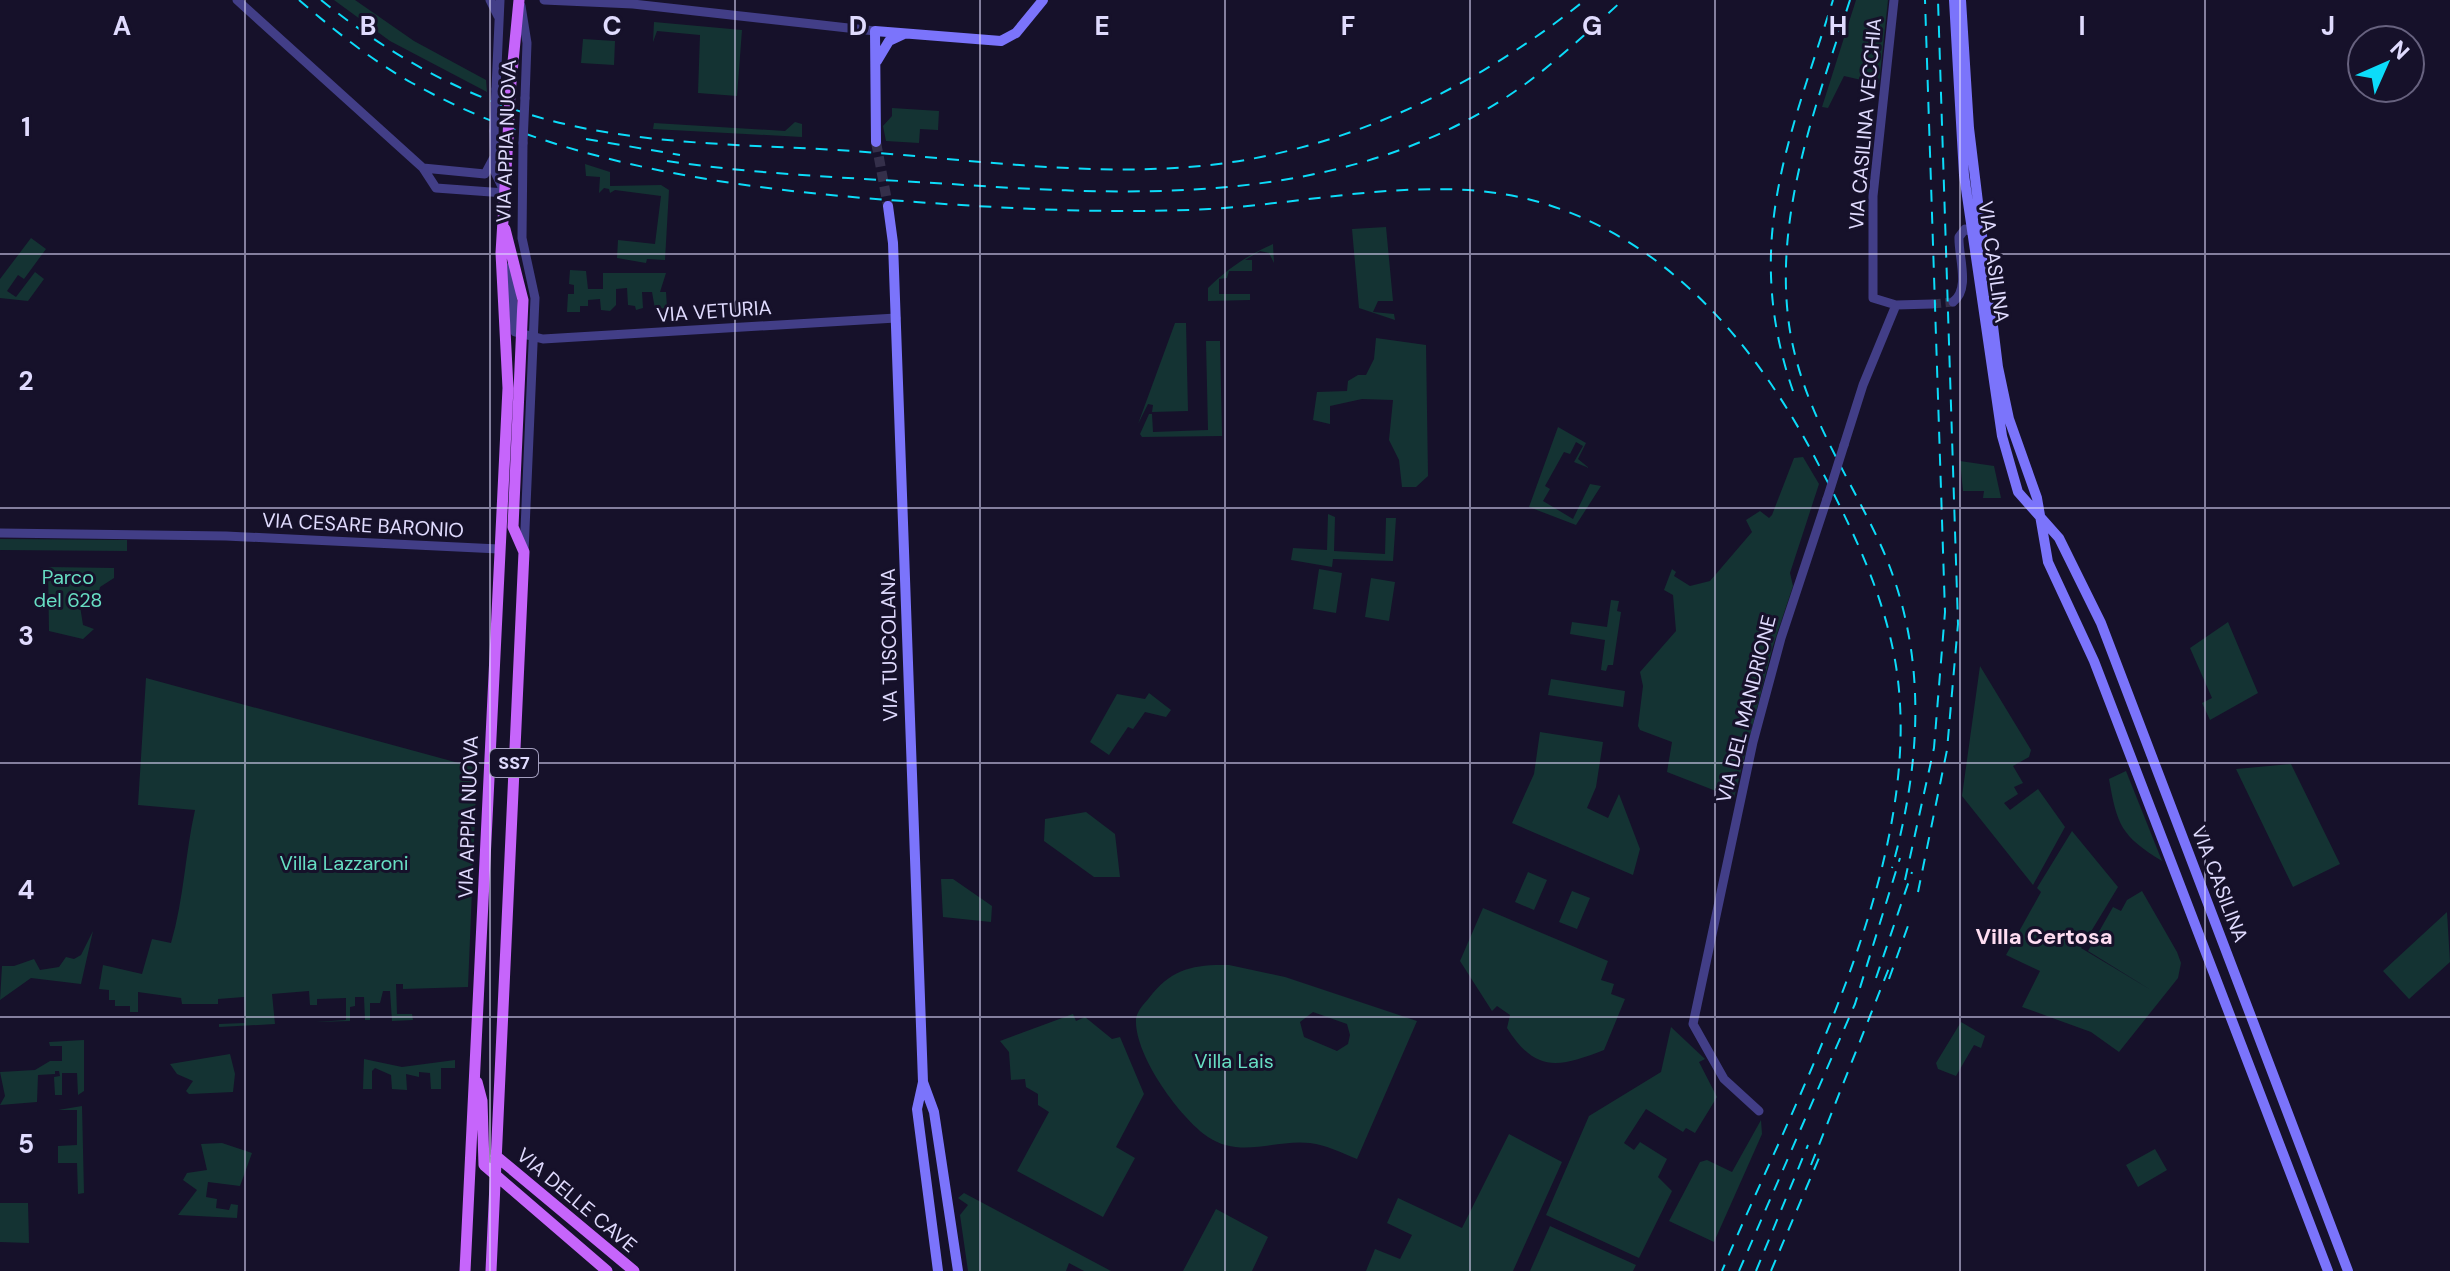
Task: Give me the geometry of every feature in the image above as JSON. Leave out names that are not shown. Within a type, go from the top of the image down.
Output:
[{"type":"main road","name":"VIA APPIA NUOVA","points":[[465,1271],[508,364],[501,253],[505,228],[510,93],[520,0]]},
{"type":"main road","points":[[876,142],[875,31],[995,41],[1011,37],[1043,0]]},
{"type":"main road","name":"VIA CASILINA","points":[[1954,0],[1959,116],[1972,232],[1996,406],[2012,478],[2020,495],[2061,542],[2103,629],[2348,1271]]},
{"type":"main road","name":"VIA CASILINA","points":[[1961,0],[1969,128],[1997,357],[2009,419],[2041,518],[2048,562],[2100,675],[2328,1271]]},
{"type":"main road","points":[[876,63],[889,41],[907,33]]},
{"type":"main road","name":"VIA TUSCOLANA","points":[[888,206],[896,318],[923,1082],[935,1115],[958,1271]]},
{"type":"main road","points":[[505,228],[522,290],[528,337],[521,355],[527,371]]},
{"type":"main road","name":"SS7","points":[[491,1271],[524,552],[513,530],[527,371]]},
{"type":"main road","points":[[475,1073],[482,1101],[482,1163],[495,1177]]},
{"type":"main road","name":"VIA TUSCOLANA","points":[[923,1082],[917,1103],[938,1271]]},
{"type":"main road","name":"VIA DELLE CAVE","points":[[496,1156],[634,1271]]},
{"type":"main road","name":"VIA DELLE CAVE","points":[[495,1177],[607,1271]]},
{"type":"street","points":[[237,0],[423,168],[436,188],[505,193]]},
{"type":"street","points":[[490,0],[500,19],[520,0]]},
{"type":"street","name":"VIA APPIA NUOVA","points":[[500,0],[493,159],[505,193]]},
{"type":"street","name":"VIA APPIA NUOVA","points":[[520,0],[526,32],[521,227],[534,289],[528,337]]},
{"type":"street","points":[[544,0],[633,4],[875,31]]},
{"type":"street","name":"VIA CASILINA VECCHIA","points":[[1894,0],[1873,196],[1875,299],[1896,305]]},
{"type":"street","points":[[423,168],[485,174],[493,159]]},
{"type":"street","points":[[1953,302],[1960,295],[1962,281],[1958,238],[1965,229],[1972,232]]},
{"type":"street","points":[[1896,305],[1932,304]]},
{"type":"street","name":"VIA DEL MANDRIONE","points":[[1759,1111],[1724,1079],[1693,1024],[1753,742],[1781,638],[1861,389],[1896,305]]},
{"type":"street","name":"VIA VETURIA","points":[[528,337],[551,340],[896,318]]},
{"type":"street","points":[[527,371],[528,337]]},
{"type":"street","points":[[508,364],[514,356],[521,355]]},
{"type":"street","name":"VIA CESARE BARONIO","points":[[0,533],[226,536],[499,549]]},
{"type":"green space","points":[[334,0],[355,0],[414,41],[486,80],[487,92],[390,41]]},
{"type":"green space","points":[[1856,0],[1888,0],[1879,84],[1844,76],[1828,108],[1822,107]]},
{"type":"green space","points":[[654,22],[742,30],[737,96],[698,93],[700,35],[657,31],[653,42]]},
{"type":"green space","points":[[583,39],[615,41],[614,65],[581,63]]},
{"type":"green space","points":[[892,108],[939,111],[938,130],[920,129],[919,143],[886,141],[883,126],[892,116]]},
{"type":"green space","points":[[795,122],[802,124],[802,137],[653,129],[654,123],[785,131]]},
{"type":"green space","points":[[585,164],[610,172],[610,186],[661,185],[669,190],[665,260],[647,259],[646,263],[617,258],[618,240],[655,244],[661,196],[615,190],[610,193],[609,189],[604,188],[599,193],[600,177],[586,176]]},
{"type":"green space","points":[[1386,227],[1393,301],[1378,301],[1373,312],[1394,314],[1395,320],[1359,308],[1352,229]]},
{"type":"green space","points":[[31,238],[46,249],[24,279],[18,275],[7,291],[16,297],[35,272],[44,279],[28,301],[0,298],[0,279]]},
{"type":"green space","points":[[1273,244],[1274,263],[1269,253],[1260,251],[1245,260],[1252,260],[1252,271],[1229,271],[1227,278],[1219,279],[1219,294],[1250,294],[1250,300],[1208,301],[1208,288],[1215,281],[1238,263],[1255,253]]},
{"type":"green space","points":[[570,270],[586,271],[588,289],[603,289],[603,273],[666,273],[660,292],[666,292],[667,308],[655,309],[652,292],[642,292],[643,308],[636,310],[635,306],[628,305],[627,288],[616,289],[616,305],[610,311],[601,310],[600,299],[588,300],[588,306],[580,306],[580,312],[567,312],[568,294],[574,294],[574,285],[569,284]]},
{"type":"green space","points":[[1175,323],[1186,323],[1188,411],[1152,412],[1153,405],[1148,404],[1138,424]]},
{"type":"green space","points":[[1376,338],[1426,345],[1428,476],[1416,487],[1402,487],[1399,460],[1389,440],[1393,400],[1362,399],[1330,406],[1330,424],[1313,420],[1317,392],[1347,391],[1348,381],[1358,375],[1366,375],[1374,359]]},
{"type":"green space","points":[[1206,341],[1220,341],[1222,436],[1142,437],[1140,434],[1149,414],[1152,414],[1153,432],[1208,430]]},
{"type":"green space","points":[[1558,427],[1586,443],[1578,459],[1589,468],[1574,462],[1583,446],[1576,442],[1570,454],[1564,452],[1545,486],[1550,489],[1543,501],[1573,519],[1590,484],[1601,486],[1576,525],[1529,507]]},
{"type":"green space","points":[[1803,457],[1819,484],[1790,573],[1793,586],[1773,646],[1734,798],[1667,772],[1672,742],[1640,730],[1638,726],[1643,686],[1640,672],[1676,631],[1673,595],[1664,590],[1672,569],[1676,572],[1674,576],[1690,586],[1710,581],[1752,532],[1746,520],[1760,511],[1769,518],[1772,515],[1794,458]]},
{"type":"green space","points":[[1960,461],[1994,466],[2001,498],[1983,498],[1984,491],[1963,491]]},
{"type":"green space","points":[[1328,514],[1335,517],[1334,551],[1385,554],[1386,518],[1396,518],[1393,561],[1333,559],[1332,567],[1291,560],[1293,548],[1327,550]]},
{"type":"green space","points":[[0,539],[127,540],[127,551],[0,550]]},
{"type":"green space","name":"Parco del 628","points":[[48,567],[114,568],[114,578],[100,587],[98,596],[80,606],[83,625],[94,629],[83,639],[49,631]]},
{"type":"green space","points":[[1319,569],[1342,573],[1336,613],[1313,609]]},
{"type":"green space","points":[[1371,578],[1395,582],[1389,621],[1365,617]]},
{"type":"green space","points":[[1611,600],[1619,601],[1617,611],[1621,612],[1613,665],[1608,665],[1606,671],[1601,670],[1605,640],[1570,634],[1572,622],[1607,627]]},
{"type":"green space","points":[[2228,622],[2258,693],[2210,720],[2202,703],[2212,698],[2190,648]]},
{"type":"green space","points":[[1980,666],[2031,750],[2029,757],[2013,766],[2023,783],[2014,787],[2018,794],[2004,803],[2010,810],[2038,789],[2065,827],[2033,885],[1962,796]]},
{"type":"green space","name":"Villa Lazzaroni","points":[[146,678],[477,768],[468,987],[403,989],[403,984],[396,984],[397,1014],[412,1014],[413,1020],[392,1021],[390,991],[383,991],[380,1003],[370,1003],[370,1020],[365,1020],[364,997],[355,997],[355,1006],[350,1007],[350,1021],[315,1022],[346,1020],[346,998],[317,999],[317,1005],[310,1005],[309,991],[272,994],[275,1024],[219,1027],[219,1024],[245,1023],[244,997],[218,999],[218,1004],[182,1004],[181,998],[138,992],[138,1012],[130,1012],[130,1006],[115,1006],[115,1000],[109,1000],[109,990],[99,989],[103,965],[142,974],[152,939],[171,943],[195,810],[138,805]]},
{"type":"green space","points":[[1551,679],[1625,691],[1623,707],[1548,695]]},
{"type":"green space","points":[[1149,693],[1171,710],[1166,717],[1145,712],[1133,729],[1128,727],[1109,755],[1090,742],[1117,694],[1145,699]]},
{"type":"green space","points":[[1540,732],[1603,742],[1596,787],[1587,808],[1608,818],[1619,794],[1640,849],[1633,875],[1512,823],[1534,774]]},
{"type":"green space","points":[[2291,764],[2340,864],[2293,887],[2236,769]]},
{"type":"green space","points":[[2126,771],[2162,861],[2129,836],[2118,819],[2109,779]]},
{"type":"green space","points":[[1086,812],[1115,834],[1120,877],[1094,877],[1044,841],[1045,819]]},
{"type":"green space","points":[[2072,831],[2118,887],[2081,948],[2151,990],[2088,951],[2113,907],[2121,911],[2127,900],[2142,891],[2181,963],[2178,978],[2119,1052],[2091,1032],[2022,1007],[2040,971],[2006,955],[2041,892],[2037,888]]},
{"type":"green space","points":[[1528,872],[1547,880],[1534,910],[1515,902]]},
{"type":"green space","points":[[941,879],[953,879],[992,906],[991,922],[943,917]]},
{"type":"green space","points":[[1572,891],[1590,898],[1577,929],[1559,922]]},
{"type":"green space","points":[[1483,908],[1608,961],[1601,980],[1614,984],[1611,994],[1625,999],[1604,1050],[1562,1063],[1550,1063],[1539,1060],[1518,1043],[1507,1028],[1510,1015],[1497,1006],[1492,1011],[1460,961]]},
{"type":"green space","points":[[2447,912],[2450,962],[2409,999],[2383,971]]},
{"type":"green space","points":[[93,931],[81,984],[31,978],[0,1000],[2,966],[14,966],[34,959],[40,970],[59,967],[66,957],[74,959],[81,955]]},
{"type":"green space","name":"Villa Lais","points":[[1216,965],[1285,977],[1417,1021],[1357,1159],[1310,1143],[1246,1148],[1220,1143],[1197,1128],[1172,1101],[1142,1050],[1136,1019],[1141,1008],[1166,980],[1194,967]],"holes":[[[1313,1012],[1347,1024],[1350,1035],[1348,1044],[1337,1051],[1304,1037],[1300,1022]]]},
{"type":"green space","points":[[1073,1014],[1076,1021],[1085,1017],[1112,1039],[1120,1037],[1144,1094],[1116,1147],[1135,1158],[1103,1217],[1017,1171],[1049,1112],[1038,1105],[1038,1094],[1026,1087],[1025,1079],[1011,1080],[1009,1052],[1000,1041]]},
{"type":"green space","points":[[1961,1022],[1985,1036],[1981,1048],[1974,1045],[1956,1076],[1938,1069],[1936,1063]]},
{"type":"green space","points":[[1671,1027],[1705,1059],[1699,1062],[1717,1097],[1695,1133],[1686,1128],[1683,1132],[1646,1109],[1624,1143],[1634,1150],[1640,1142],[1667,1159],[1658,1177],[1672,1191],[1639,1258],[1546,1215],[1589,1116],[1661,1072]]},
{"type":"green space","points":[[84,1040],[84,1091],[78,1095],[77,1073],[62,1073],[62,1095],[55,1095],[54,1077],[60,1076],[59,1071],[55,1071],[55,1074],[38,1075],[37,1102],[0,1105],[5,1096],[0,1072],[35,1070],[50,1061],[62,1061],[62,1046],[50,1046],[49,1042]]},
{"type":"green space","points":[[230,1054],[235,1074],[233,1092],[189,1094],[186,1091],[193,1081],[177,1074],[170,1064]]},
{"type":"green space","points":[[364,1059],[402,1067],[455,1060],[455,1068],[441,1068],[441,1089],[431,1089],[430,1073],[419,1072],[419,1077],[406,1074],[407,1090],[392,1089],[391,1075],[375,1068],[372,1071],[372,1089],[363,1089]]},
{"type":"green space","points":[[82,1106],[84,1193],[78,1194],[77,1163],[58,1163],[58,1146],[77,1145],[77,1110],[58,1110]]},
{"type":"green space","points":[[1761,1120],[1762,1134],[1714,1242],[1669,1221],[1700,1162],[1707,1160],[1732,1172]]},
{"type":"green space","points":[[1509,1134],[1562,1162],[1513,1271],[1366,1271],[1375,1249],[1400,1259],[1412,1235],[1387,1223],[1398,1198],[1462,1228]]},
{"type":"green space","points":[[222,1143],[252,1153],[240,1186],[208,1182],[206,1197],[217,1199],[216,1208],[229,1210],[231,1204],[238,1205],[237,1218],[178,1215],[197,1190],[183,1180],[187,1173],[207,1170],[201,1144]]},
{"type":"green space","points":[[2155,1149],[2167,1170],[2138,1187],[2126,1165]]},
{"type":"green space","points":[[964,1193],[1111,1271],[1084,1271],[1069,1263],[1066,1271],[968,1271],[960,1215],[968,1205],[958,1198]]},
{"type":"green space","points":[[0,1203],[28,1203],[29,1243],[0,1242]]},
{"type":"green space","points":[[1216,1209],[1268,1237],[1252,1271],[1183,1271]]},
{"type":"green space","points":[[1550,1226],[1636,1265],[1633,1271],[1530,1271]]},
{"type":"tunnel","points":[[876,142],[888,206]]},
{"type":"tunnel","points":[[1932,304],[1953,302]]},
{"type":"railway","points":[[299,0],[382,65],[471,112],[531,136],[657,170],[852,197],[1062,210],[1209,209],[1417,189],[1499,193],[1539,202],[1585,219],[1627,241],[1666,268],[1733,334],[1789,412],[1851,530],[1874,583],[1896,666],[1900,741],[1892,818],[1874,897],[1818,1054],[1722,1271]]},
{"type":"railway","points":[[321,0],[397,54],[451,83],[508,107],[576,126],[654,139],[1108,169],[1211,165],[1261,157],[1348,133],[1391,117],[1472,77],[1549,28],[1585,0]]},
{"type":"railway","points":[[667,161],[809,176],[1093,191],[1164,191],[1235,186],[1304,176],[1372,159],[1438,134],[1502,100],[1549,65],[1623,0]]},
{"type":"railway","points":[[1793,391],[1778,338],[1772,288],[1772,240],[1777,193],[1788,146],[1833,0]]},
{"type":"railway","points":[[1850,0],[1800,163],[1787,247],[1786,289],[1790,331],[1804,386],[1877,537],[1894,577],[1905,618],[1912,659],[1914,742],[1910,784],[1892,868]]},
{"type":"railway","points":[[1905,880],[1934,748],[1945,612],[1925,0]]},
{"type":"railway","points":[[1918,892],[1947,750],[1958,624],[1938,0]]},
{"type":"railway","points":[[586,139],[680,155]]},
{"type":"railway","points":[[1739,1271],[1855,1004],[1900,858]]},
{"type":"railway","points":[[1876,978],[1912,872]]},
{"type":"railway","points":[[1889,979],[1909,923]]},
{"type":"railway","points":[[1811,1165],[1889,968]]},
{"type":"railway","points":[[1756,1271],[1808,1145]]},
{"type":"railway","points":[[1771,1271],[1819,1158]]},
{"type":"district","name":"Villa Certosa","points":[[2044,936]]}]
